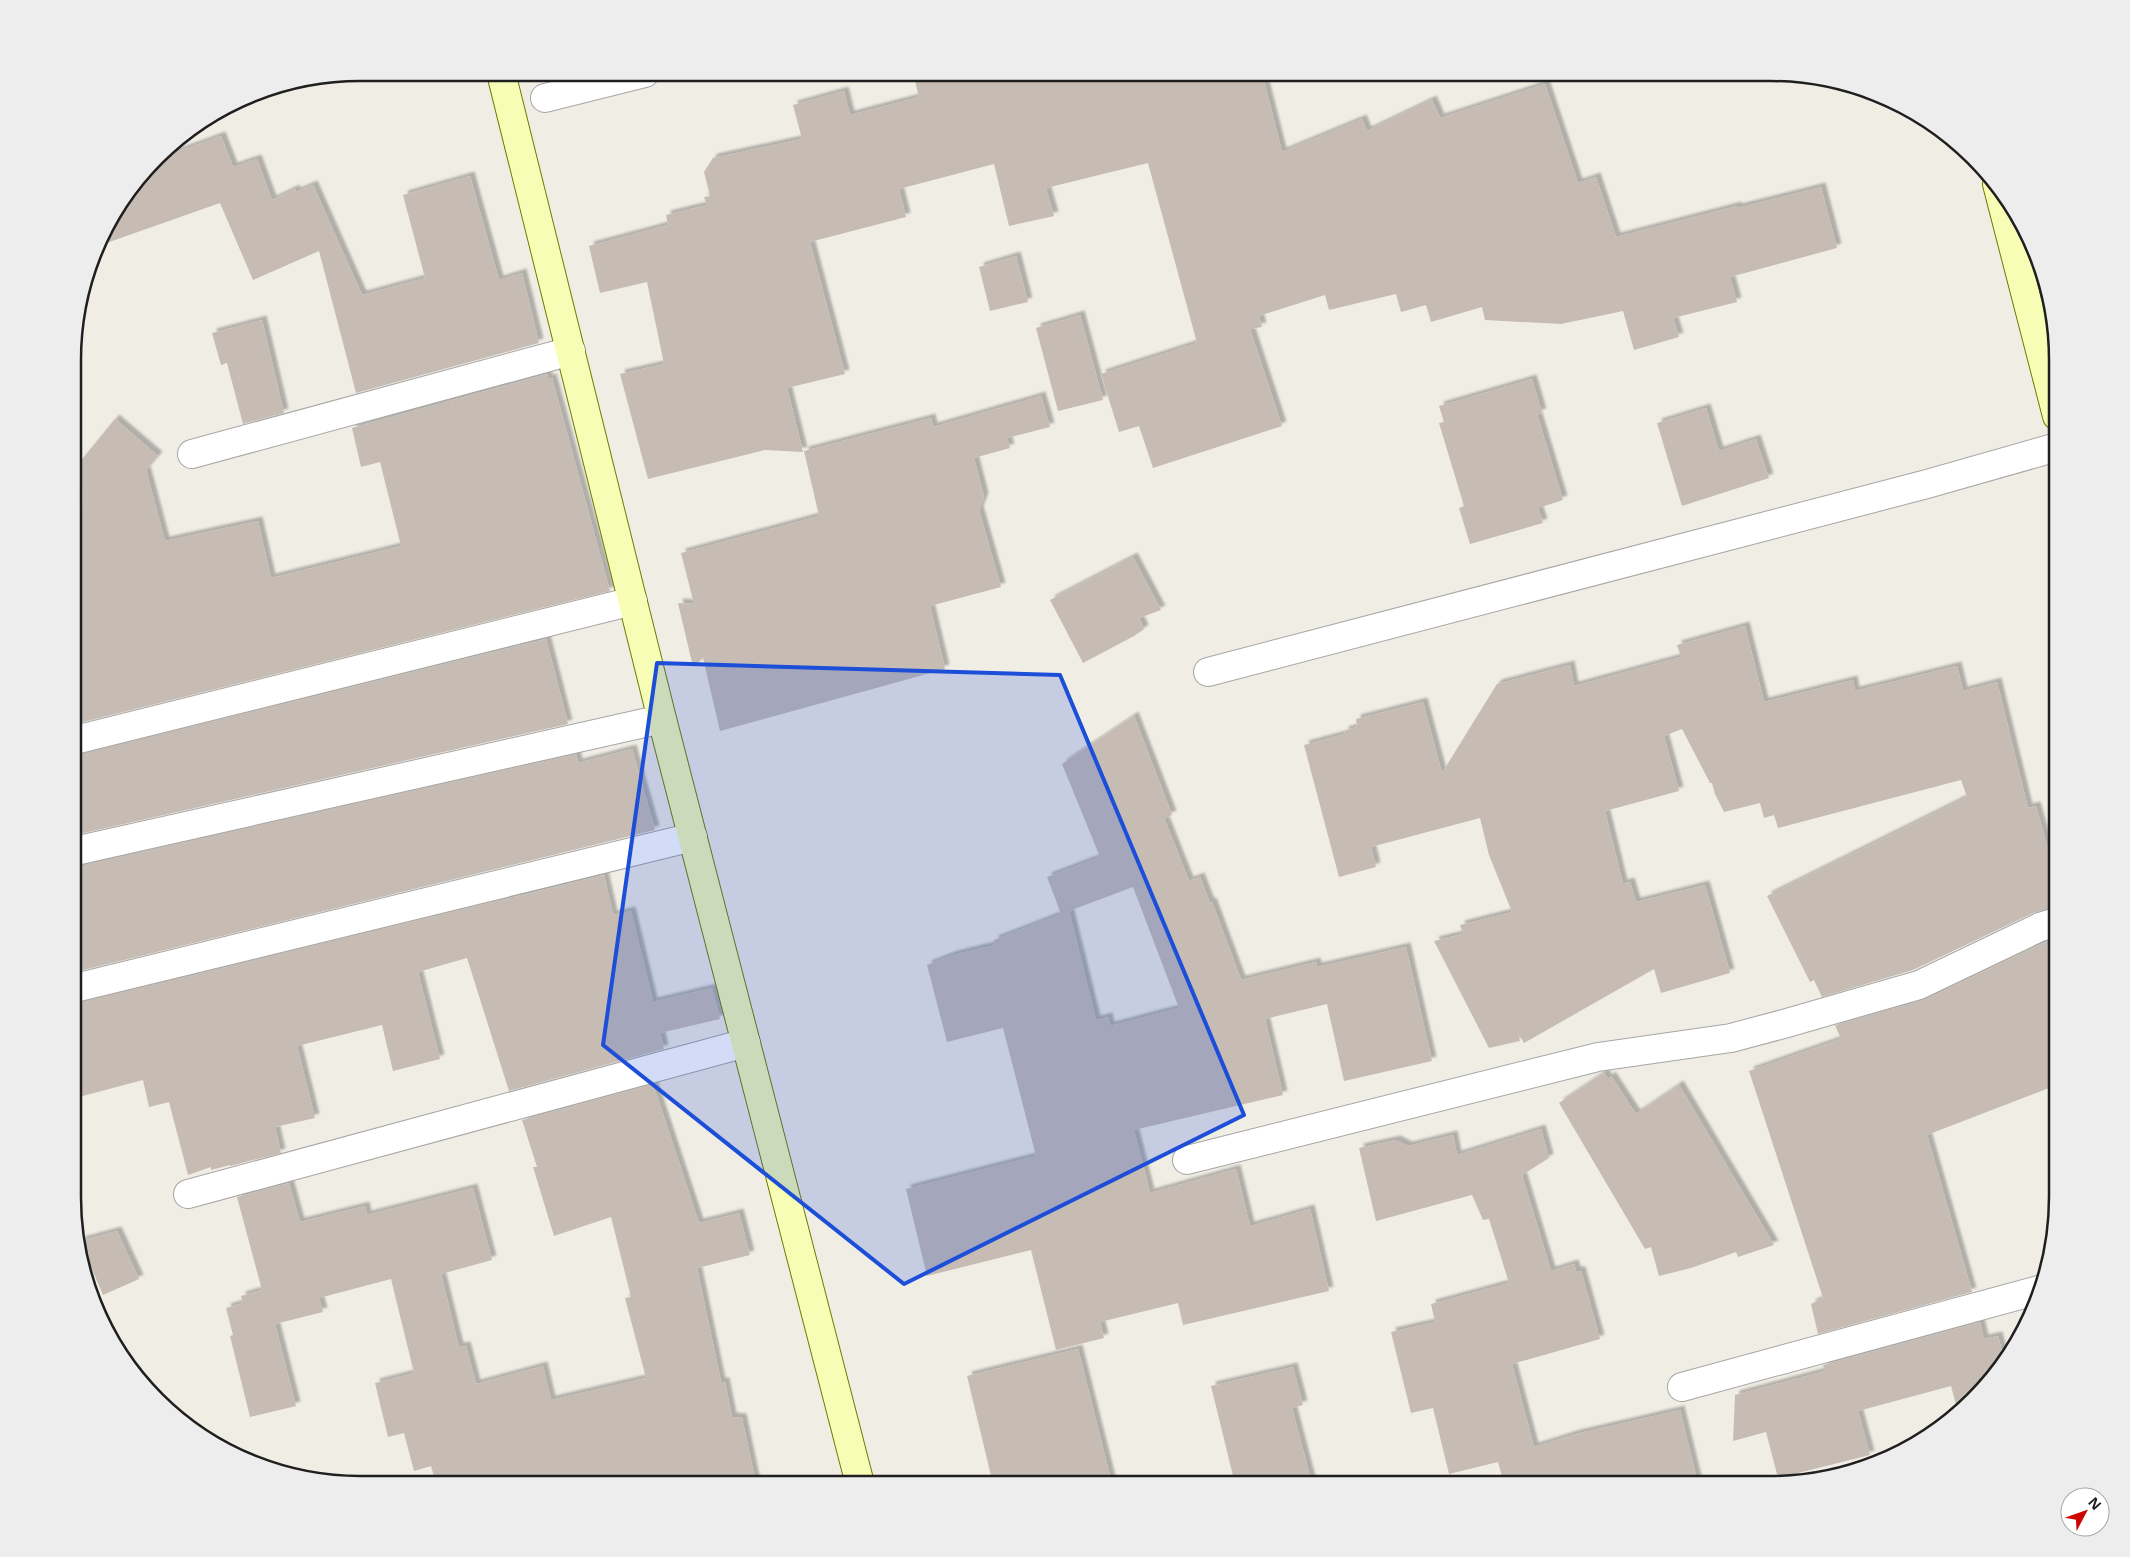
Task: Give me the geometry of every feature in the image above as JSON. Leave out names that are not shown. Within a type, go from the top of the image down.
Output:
[{"type":"street","points":[[503,81],[662,719],[858,1476]]},
{"type":"street","points":[[545,98],[613,81]]},
{"type":"street","points":[[2003,207],[2049,383]]},
{"type":"street","points":[[192,454],[571,351]]},
{"type":"street","points":[[1208,672],[1926,484],[2049,449]]},
{"type":"street","points":[[81,739],[633,601]]},
{"type":"street","points":[[81,850],[662,719]]},
{"type":"street","points":[[81,987],[693,837]]},
{"type":"street","points":[[1187,1160],[1598,1057],[1731,1038],[1788,1023],[1919,985],[2049,924]]},
{"type":"street","points":[[188,1194],[746,1043]]},
{"type":"street","points":[[1682,1387],[2032,1292]]},
{"type":"highlighted area","points":[[657,663],[1060,675],[1244,1115],[904,1284],[603,1045]]},
{"type":"building","points":[[915,81],[1264,81],[1282,152],[1362,119],[1367,131],[1432,100],[1440,118],[1545,84],[1578,183],[1596,177],[1616,237],[1821,187],[1837,248],[1730,277],[1737,302],[1673,318],[1679,337],[1634,350],[1623,311],[1561,324],[1485,320],[1482,307],[1431,322],[1426,305],[1401,312],[1396,294],[1329,310],[1325,295],[1259,316],[1262,327],[1250,329],[1282,426],[1153,468],[1139,426],[1119,432],[1101,374],[1197,343],[1148,163],[1046,188],[1054,216],[1009,226],[994,164],[899,189],[906,217],[810,242],[845,374],[787,388],[803,452],[765,450],[648,479],[620,374],[664,364],[647,282],[600,293],[589,246],[668,225],[666,215],[707,205],[704,197],[710,196],[704,172],[713,158],[802,139],[793,105],[844,91],[850,115],[919,97]]},
{"type":"building","points":[[221,136],[233,167],[257,159],[272,200],[295,189],[296,192],[313,185],[362,295],[425,278],[403,195],[470,176],[499,280],[522,273],[539,343],[356,393],[319,251],[253,280],[220,203],[107,243],[128,205],[150,176],[173,153]]},
{"type":"building","points":[[1016,256],[1028,302],[990,311],[979,267]]},
{"type":"building","points":[[1080,315],[1103,400],[1058,411],[1036,328]]},
{"type":"building","points":[[262,320],[284,413],[243,424],[227,363],[221,365],[212,333]]},
{"type":"building","points":[[547,374],[548,379],[552,378],[610,591],[81,723],[81,461],[115,419],[158,456],[146,470],[165,541],[258,521],[271,578],[401,546],[380,462],[361,467],[352,428]]},
{"type":"building","points":[[1532,379],[1542,413],[1537,414],[1563,500],[1538,508],[1543,523],[1470,544],[1459,508],[1464,506],[1439,423],[1444,422],[1439,406]]},
{"type":"building","points":[[1041,396],[1050,427],[1007,438],[1010,448],[974,458],[984,497],[979,510],[1001,587],[930,606],[945,669],[720,731],[703,658],[693,667],[678,603],[694,604],[681,553],[819,516],[804,451],[931,418],[933,427]]},
{"type":"building","points":[[1706,408],[1719,451],[1756,439],[1769,478],[1682,506],[1657,423]]},
{"type":"building","points":[[1133,557],[1161,610],[1139,618],[1144,629],[1134,636],[1083,663],[1050,600]]},
{"type":"building","points":[[1745,626],[1764,702],[1853,680],[1855,691],[1957,666],[1963,691],[1997,682],[2028,808],[2036,806],[2049,853],[2049,909],[2033,913],[1913,970],[1822,997],[1814,980],[1810,982],[1767,896],[1967,797],[1961,780],[1778,828],[1774,815],[1764,818],[1760,803],[1724,812],[1712,783],[1710,783],[1682,729],[1664,736],[1679,791],[1605,811],[1623,884],[1630,882],[1636,902],[1705,885],[1730,973],[1661,993],[1654,969],[1524,1043],[1518,1033],[1520,1041],[1489,1048],[1434,941],[1463,934],[1460,925],[1512,912],[1489,855],[1480,818],[1371,847],[1376,867],[1339,877],[1304,745],[1345,734],[1344,731],[1357,727],[1356,719],[1423,702],[1442,773],[1497,684],[1570,665],[1574,686],[1681,657],[1677,645]]},
{"type":"building","points":[[546,639],[568,724],[81,834],[81,754]]},
{"type":"building","points":[[1134,716],[1172,815],[1164,818],[1189,881],[1200,877],[1210,903],[1212,902],[1241,980],[1316,962],[1317,967],[1406,947],[1432,1061],[1344,1081],[1327,1004],[1265,1019],[1283,1095],[1134,1130],[1150,1193],[1236,1169],[1250,1226],[1310,1209],[1329,1291],[1183,1325],[1178,1303],[1100,1322],[1104,1338],[1056,1350],[1031,1250],[927,1276],[906,1189],[1036,1156],[1003,1028],[947,1042],[927,965],[953,955],[995,945],[994,940],[1069,911],[1061,914],[1047,877],[1100,857],[1062,764]],"holes":[[[1133,887],[1179,1008],[1110,1026],[1108,1017],[1096,1020],[1069,911]]]},
{"type":"building","points":[[632,749],[655,830],[81,971],[81,865],[576,754],[578,763]]},
{"type":"building","points":[[604,875],[613,915],[631,911],[653,1002],[712,988],[720,1019],[660,1033],[664,1049],[509,1091],[467,958],[418,972],[440,1059],[393,1071],[382,1025],[297,1046],[315,1118],[275,1127],[281,1153],[211,1170],[211,1167],[188,1175],[169,1102],[149,1107],[143,1080],[81,1096],[81,1002]]},
{"type":"building","points":[[2049,941],[2049,1088],[1927,1135],[1972,1292],[1818,1334],[1811,1304],[1823,1298],[1749,1071],[1841,1039],[1835,1025],[1926,999]]},
{"type":"building","points":[[1604,1073],[1608,1079],[1611,1076],[1636,1114],[1679,1085],[1774,1245],[1738,1257],[1736,1252],[1691,1268],[1659,1276],[1651,1247],[1645,1249],[1559,1103]]},
{"type":"building","points":[[653,1084],[699,1223],[739,1213],[750,1255],[697,1268],[721,1382],[725,1382],[732,1417],[742,1418],[754,1476],[434,1476],[431,1466],[414,1471],[404,1433],[388,1437],[375,1383],[414,1373],[391,1279],[319,1298],[323,1312],[275,1324],[296,1406],[250,1417],[230,1336],[233,1335],[226,1308],[243,1303],[241,1296],[262,1290],[237,1197],[289,1183],[300,1222],[365,1206],[367,1215],[473,1188],[492,1260],[441,1274],[459,1347],[466,1346],[476,1384],[543,1366],[551,1400],[646,1378],[625,1298],[631,1297],[611,1217],[554,1236],[533,1167],[537,1167],[522,1120]]},
{"type":"building","points":[[1541,1129],[1549,1158],[1522,1175],[1551,1271],[1574,1264],[1576,1271],[1581,1271],[1600,1339],[1512,1364],[1534,1447],[1576,1434],[1680,1410],[1696,1476],[1502,1476],[1498,1462],[1449,1474],[1433,1408],[1411,1413],[1391,1332],[1435,1322],[1431,1304],[1509,1283],[1489,1219],[1483,1220],[1472,1195],[1376,1221],[1359,1148],[1396,1140],[1408,1146],[1453,1135],[1457,1155]]},
{"type":"building","points":[[117,1231],[139,1279],[103,1295],[90,1264],[85,1240]]},
{"type":"building","points":[[1980,1322],[1984,1339],[1998,1336],[2002,1352],[1980,1381],[1956,1405],[1951,1386],[1858,1411],[1870,1455],[1792,1475],[1777,1476],[1766,1432],[1733,1441],[1735,1395],[1825,1371],[1823,1365]]},
{"type":"building","points":[[1078,1349],[1110,1476],[991,1476],[967,1376]]},
{"type":"building","points":[[1293,1367],[1303,1405],[1292,1408],[1310,1476],[1233,1476],[1211,1386]]}]
